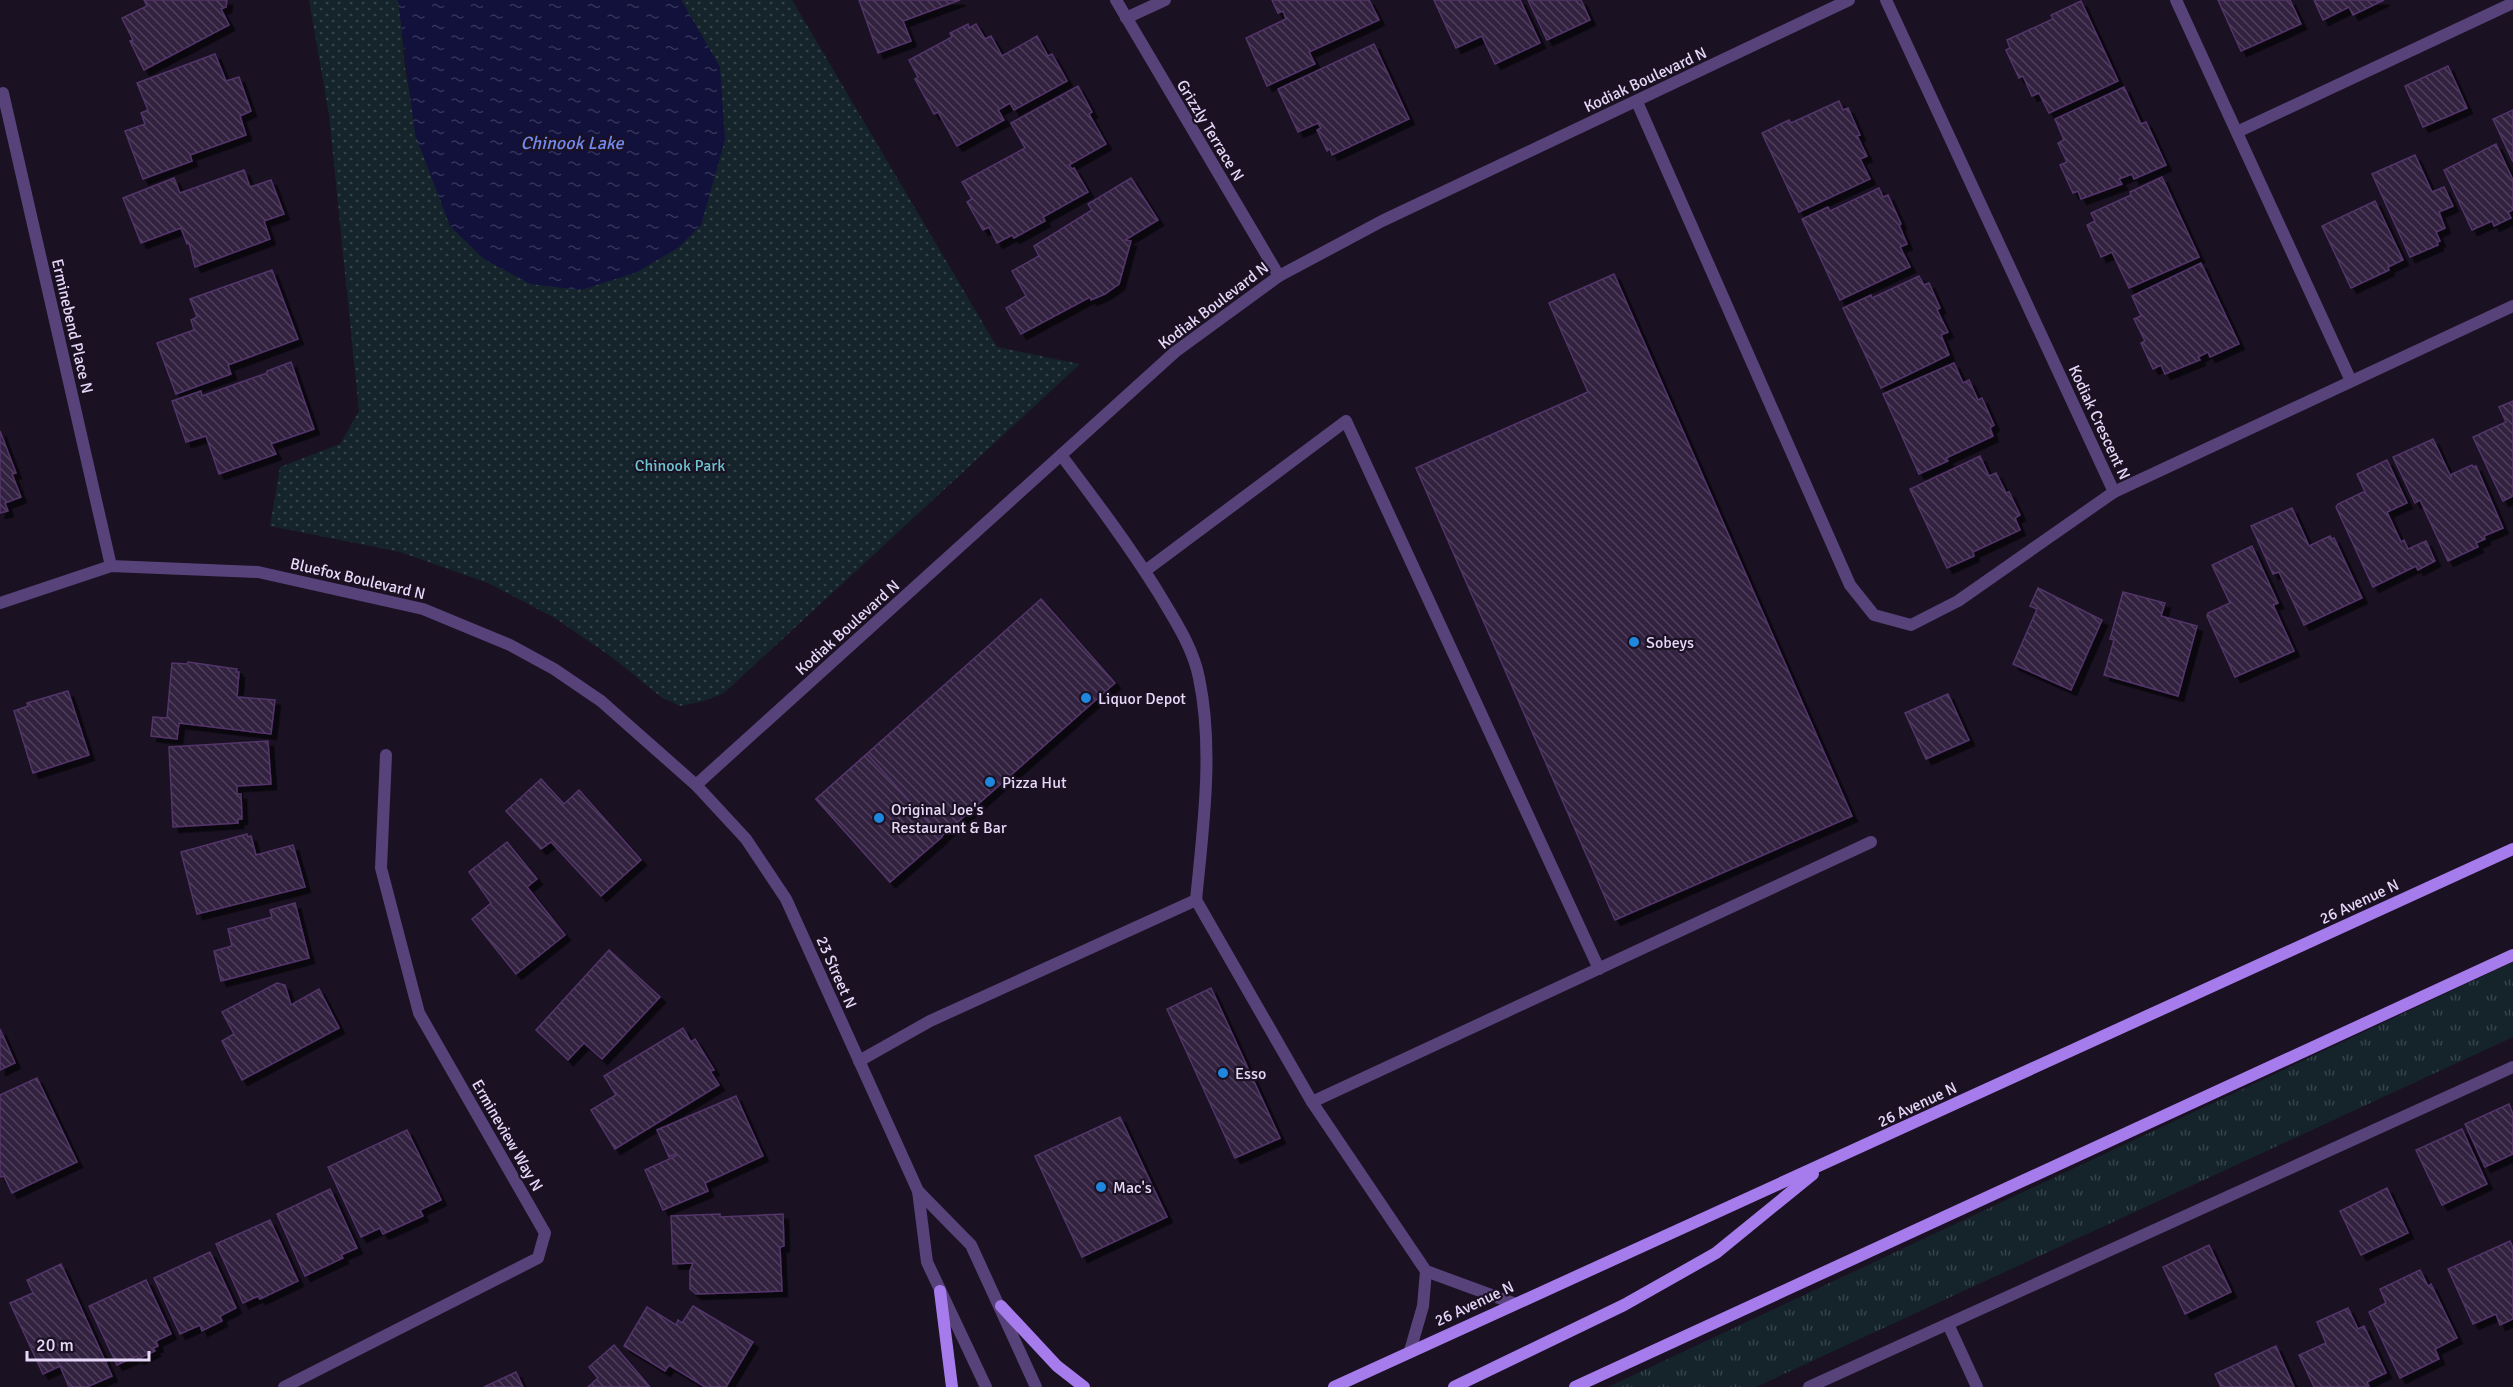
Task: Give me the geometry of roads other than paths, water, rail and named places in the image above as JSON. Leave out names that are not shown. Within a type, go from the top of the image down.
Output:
[{"type":"main road","name":"26 Avenue N","points":[[1334,1387],[1513,1303],[1826,1163],[2513,849]]},
{"type":"main road","points":[[1575,1387],[2513,955]]},
{"type":"main road","points":[[1454,1387],[1624,1305],[1716,1253],[1826,1163]]},
{"type":"main road","points":[[940,1291],[952,1387]]},
{"type":"main road","points":[[1001,1306],[1057,1366],[1084,1387]]},
{"type":"street","name":"Grizzly Terrace N","points":[[1116,0],[1279,276]]},
{"type":"street","points":[[1126,18],[1165,0]]},
{"type":"street","name":"Kodiak Boulevard N","points":[[696,785],[1175,352],[1279,276],[1382,221],[1849,0]]},
{"type":"street","name":"Kodiak Crescent N","points":[[1886,0],[2114,492],[2513,306]]},
{"type":"street","points":[[2176,0],[2352,381]]},
{"type":"street","points":[[2237,132],[2513,3]]},
{"type":"street","name":"Erminebend Place N","points":[[3,93],[111,566]]},
{"type":"street","points":[[1636,102],[1850,585],[1874,615],[1911,625],[1958,601],[2114,492]]},
{"type":"street","points":[[1145,571],[1346,421],[1599,969]]},
{"type":"street","points":[[1061,455],[1122,535],[1145,571],[1188,646],[1199,676],[1206,726],[1203,830],[1196,900],[1312,1102],[1426,1271],[1513,1303]]},
{"type":"street","name":"Bluefox Boulevard N","points":[[0,603],[111,566],[258,572],[423,609],[510,645],[554,669],[601,701],[696,785]]},
{"type":"street","name":"Ermineview Way N","points":[[284,1387],[537,1258],[545,1233],[420,1013],[381,868],[386,755]]},
{"type":"street","name":"23 Street N","points":[[696,785],[746,839],[786,899],[918,1191],[927,1262],[986,1387]]},
{"type":"street","points":[[1312,1102],[1871,842]]},
{"type":"street","points":[[859,1061],[930,1021],[1196,900]]},
{"type":"street","points":[[1809,1387],[2513,1067]]},
{"type":"street","name":"23 Street N","points":[[918,1191],[972,1245],[1036,1387]]},
{"type":"street","points":[[1410,1351],[1423,1306],[1426,1271]]},
{"type":"street","points":[[1948,1324],[1977,1387]]},
{"type":"water","name":"Chinook Lake","points":[[398,0],[681,0],[720,67],[725,140],[701,225],[678,248],[635,273],[581,290],[530,284],[484,259],[450,226],[415,134]]},
{"type":"place","name":"Sobeys","points":[[1634,642]]},
{"type":"place","name":"Liquor Depot","points":[[1086,698]]},
{"type":"place","name":"Pizza Hut","points":[[990,782]]},
{"type":"place","name":"Original Joe's Restaurant & Bar","points":[[879,818]]},
{"type":"place","name":"Esso","points":[[1223,1073]]},
{"type":"place","name":"Mac's","points":[[1101,1187]]},
{"type":"park label","name":"Chinook Park","points":[[680,465]]}]
